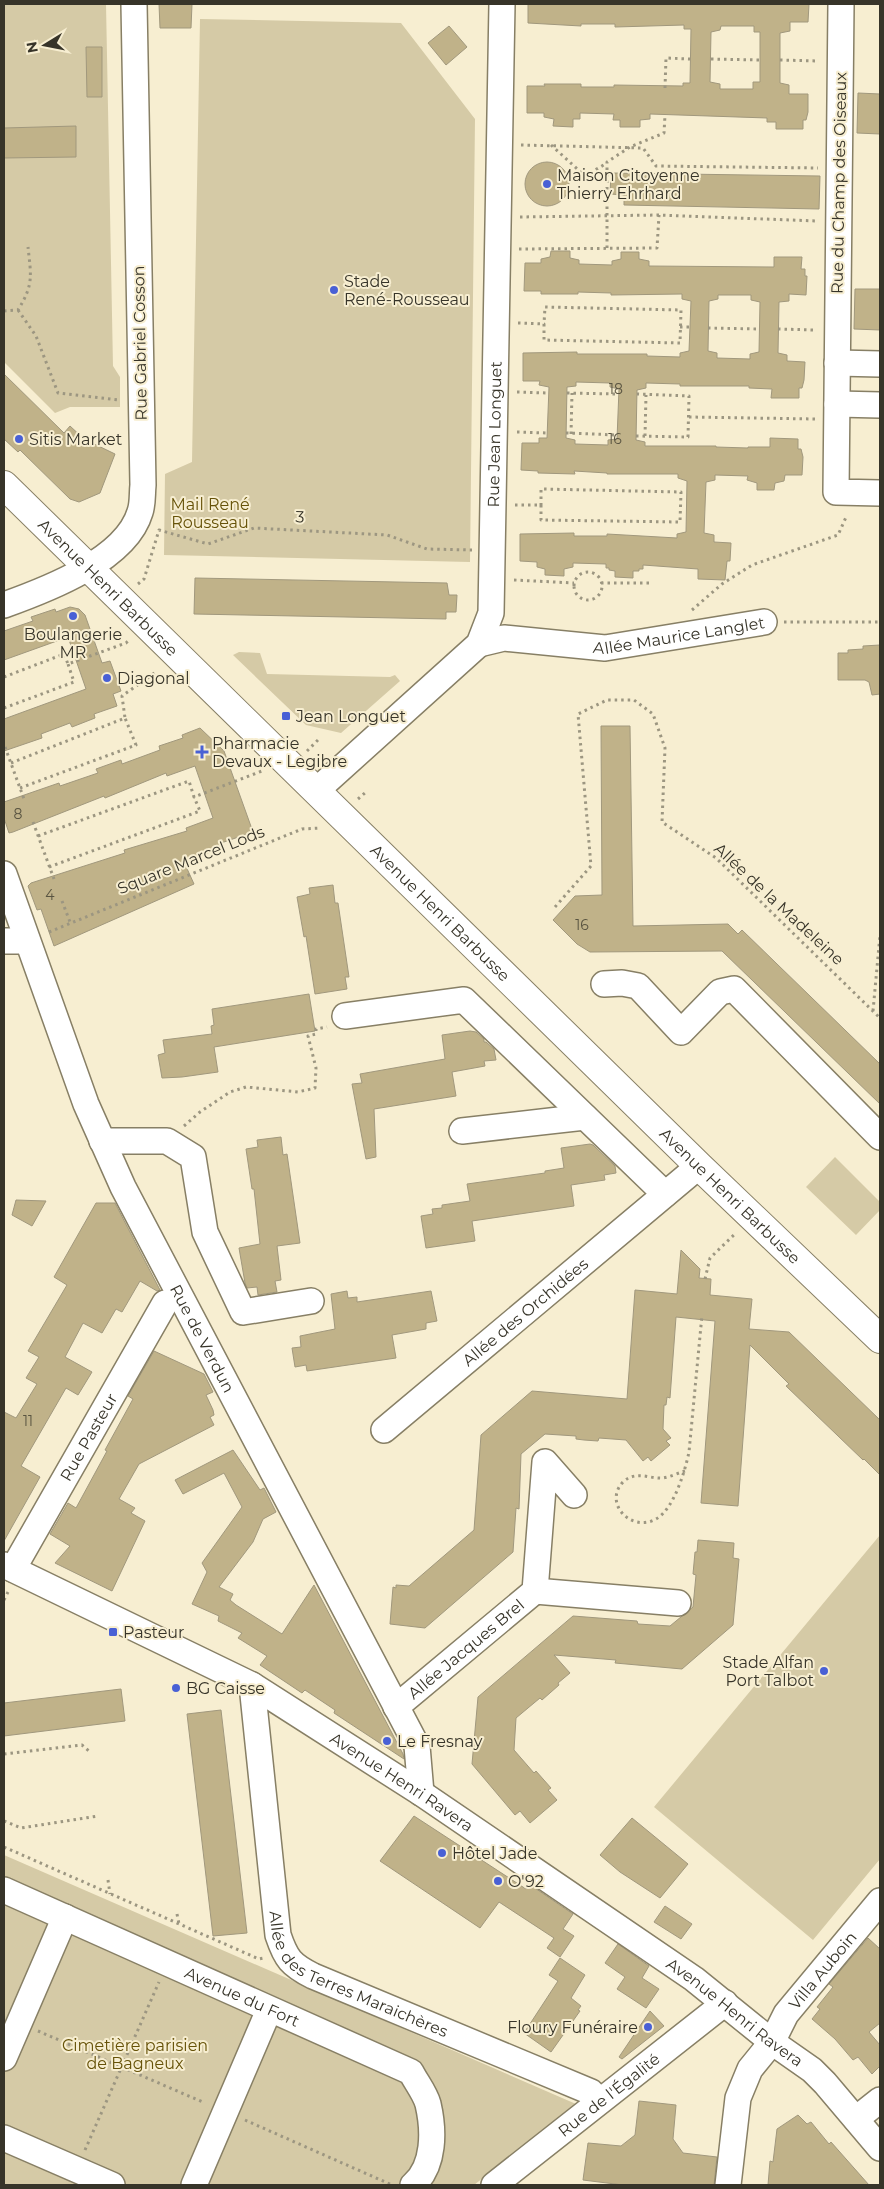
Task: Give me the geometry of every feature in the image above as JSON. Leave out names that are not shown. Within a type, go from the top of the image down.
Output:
[{"type":"main road","name":"Avenue Henri Barbusse","points":[[4,484],[699,1166],[880,1339]]},
{"type":"street","name":"Rue Gabriel Cosson","points":[[4,605],[57,585],[88,567],[112,550],[130,532],[140,512],[143,485],[142,400],[134,4]]},
{"type":"street","name":"Rue Jean Longuet","points":[[316,790],[479,644],[491,613],[502,4]]},
{"type":"street","name":"Rue du Champ des Oiseaux","points":[[841,4],[837,412],[844,492]]},
{"type":"street","points":[[837,363],[880,364]]},
{"type":"street","points":[[837,412],[880,405]]},
{"type":"street","points":[[844,492],[880,493]]},
{"type":"street","name":"Allée Maurice Langlet","points":[[479,644],[504,638],[605,648],[764,622]]},
{"type":"street","name":"Rue de Verdun","points":[[4,874],[16,941],[102,1141],[123,1187],[417,1746],[421,1793]]},
{"type":"street","points":[[604,984],[622,983],[638,986],[681,1032],[720,992],[734,989],[880,1137]]},
{"type":"street","points":[[345,1016],[464,1000],[665,1194]]},
{"type":"street","points":[[462,1131],[585,1116]]},
{"type":"street","points":[[102,1141],[167,1141],[193,1157],[205,1232],[243,1312],[311,1301]]},
{"type":"street","name":"Allée des Orchidées","points":[[384,1430],[699,1166]]},
{"type":"street","name":"Rue Pasteur","points":[[8,1575],[165,1303]]},
{"type":"street","name":"Allée Jacques Brel","points":[[535,1591],[545,1462],[574,1495]]},
{"type":"street","name":"Avenue Henri Ravera","points":[[8,1575],[252,1685],[421,1793],[669,1962],[725,2003],[772,2042],[812,2070],[880,2148]]},
{"type":"street","name":"Allée Jacques Brel","points":[[396,1707],[535,1591],[678,1603]]},
{"type":"street","name":"Allée des Terres Maraichères","points":[[252,1685],[278,1936],[284,1955],[296,1968],[313,1976],[591,2092],[599,2101]]},
{"type":"street","name":"Avenue du Fort","points":[[4,1890],[411,2072],[427,2102],[433,2144],[421,2179],[413,2185]]},
{"type":"street","name":"Villa Auboin","points":[[728,2185],[738,2098],[750,2069],[772,2042],[786,2014],[880,1901]]},
{"type":"street","points":[[4,2058],[65,1917]]},
{"type":"street","name":"Rue de l'Égalité","points":[[494,2185],[725,2003]]},
{"type":"street","points":[[194,2185],[224,2111],[269,2010]]},
{"type":"street","points":[[856,2119],[880,2100]]},
{"type":"street","points":[[4,2138],[112,2185]]},
{"type":"path","points":[[665,88],[666,58],[690,59]]},
{"type":"path","points":[[711,59],[760,60]]},
{"type":"path","points":[[780,60],[841,61]]},
{"type":"path","points":[[551,145],[585,176],[630,147],[664,133],[665,115]]},
{"type":"path","points":[[520,145],[643,148],[656,166],[839,169]]},
{"type":"path","points":[[607,162],[607,248]]},
{"type":"path","points":[[519,249],[657,248],[659,215]]},
{"type":"path","points":[[519,217],[659,215],[839,222]]},
{"type":"path","points":[[18,310],[32,280],[28,247]]},
{"type":"path","points":[[545,307],[681,310],[680,343],[544,340],[544,324],[545,307]]},
{"type":"path","points":[[18,310],[36,336],[58,394],[142,400]]},
{"type":"path","points":[[4,311],[18,310]]},
{"type":"path","points":[[518,323],[544,324]]},
{"type":"path","points":[[680,327],[690,327]]},
{"type":"path","points":[[708,328],[760,329]]},
{"type":"path","points":[[778,329],[838,330]]},
{"type":"path","points":[[517,392],[548,393]]},
{"type":"path","points":[[567,393],[618,394]]},
{"type":"path","points":[[571,434],[572,393]]},
{"type":"path","points":[[636,436],[688,437],[689,417],[689,396],[637,394]]},
{"type":"path","points":[[645,436],[646,395]]},
{"type":"path","points":[[689,417],[837,412]]},
{"type":"path","points":[[516,432],[548,433]]},
{"type":"path","points":[[566,434],[617,435]]},
{"type":"path","points":[[541,489],[681,492],[680,522],[540,520],[541,505],[541,489]]},
{"type":"path","points":[[691,610],[722,584],[752,565],[838,535],[845,522],[844,492]]},
{"type":"path","points":[[515,505],[541,505]]},
{"type":"path","name":"3","points":[[144,579],[159,530],[208,544],[254,528],[387,535],[427,549],[492,551]]},
{"type":"path","points":[[588,572],[599,577],[602,583],[601,591],[596,598],[588,600],[580,598],[575,591],[574,583],[582,573],[588,572]]},
{"type":"path","points":[[514,580],[574,583]]},
{"type":"path","points":[[602,583],[651,583]]},
{"type":"path","name":"Allée Maurice Langlet","points":[[764,622],[880,622]]},
{"type":"path","points":[[68,664],[126,642],[146,625]]},
{"type":"path","points":[[4,677],[64,654],[74,682],[4,708]]},
{"type":"path","points":[[20,788],[136,745],[126,718],[122,696],[156,672]]},
{"type":"path","name":"Allée de la Madeleine","points":[[555,907],[591,866],[578,714],[607,700],[634,700],[653,714],[665,748],[662,822],[716,858],[880,1018]]},
{"type":"path","points":[[11,764],[126,718]]},
{"type":"path","points":[[5,747],[24,799]]},
{"type":"path","points":[[194,797],[265,770]]},
{"type":"path","points":[[38,836],[188,781],[200,811],[49,867]]},
{"type":"path","points":[[33,822],[54,879]]},
{"type":"path","name":"Square Marcel Lods","points":[[16,941],[70,922],[302,829],[324,828]]},
{"type":"path","points":[[62,901],[70,922]]},
{"type":"path","points":[[873,1011],[880,936]]},
{"type":"path","points":[[167,1141],[200,1112],[230,1092],[246,1087],[298,1092],[315,1088],[316,1068],[308,1036],[316,1034],[316,1029],[345,1023],[345,1016]]},
{"type":"path","points":[[705,1278],[710,1258],[753,1218]]},
{"type":"path","points":[[685,1471],[663,1478],[634,1476],[623,1482],[618,1491],[617,1504],[623,1515],[633,1522],[646,1523],[658,1518],[672,1501],[685,1471],[690,1452],[702,1315]]},
{"type":"path","points":[[4,1600],[8,1575]]},
{"type":"path","points":[[4,1754],[82,1745],[89,1751]]},
{"type":"path","points":[[4,1821],[21,1828],[98,1816]]},
{"type":"path","points":[[4,1847],[259,1959],[284,1955]]},
{"type":"path","points":[[108,1880],[110,1894]]},
{"type":"path","points":[[177,1914],[179,1924]]},
{"type":"path","points":[[77,2170],[167,1963]]},
{"type":"path","points":[[19,2022],[393,2185]]},
{"type":"green space","points":[[4,4],[106,4],[113,366],[120,377],[120,407],[70,407],[55,413],[4,362]]},
{"type":"green space","name":"Stade René-Rousseau","points":[[200,19],[401,23],[475,119],[470,562],[164,555],[165,474],[192,462]]},
{"type":"green space","points":[[239,652],[260,653],[267,674],[390,677],[395,675],[400,681],[341,733],[306,725],[233,655]]},
{"type":"green space","points":[[835,1157],[880,1202],[880,1210],[856,1235],[806,1187]]},
{"type":"green space","name":"Stade Alfan Port Talbot","points":[[880,1535],[880,1859],[813,1940],[654,1807]]},
{"type":"green space","name":"Cimetière parisien de Bagneux","points":[[4,1855],[576,2104],[474,2185],[4,2185]]},
{"type":"building","points":[[159,4],[192,4],[191,28],[160,28]]},
{"type":"building","points":[[528,4],[809,4],[808,22],[790,22],[790,31],[780,33],[780,83],[789,85],[789,94],[808,94],[808,112],[806,120],[803,120],[803,129],[776,129],[776,122],[767,122],[767,118],[650,114],[650,119],[640,120],[640,127],[620,127],[620,120],[613,120],[614,114],[580,113],[580,119],[573,119],[573,127],[553,126],[554,119],[544,117],[544,113],[527,113],[527,86],[581,84],[581,87],[614,87],[614,85],[683,86],[683,83],[690,83],[691,29],[684,29],[684,25],[615,27],[615,24],[581,24],[581,26],[528,23]],"holes":[[[721,26],[754,26],[754,32],[760,32],[760,82],[753,82],[753,89],[720,89],[720,84],[710,82],[711,32],[720,30]]]},
{"type":"building","points":[[449,26],[467,47],[446,65],[428,43]]},
{"type":"building","points":[[86,47],[102,47],[102,97],[87,97]]},
{"type":"building","points":[[858,93],[880,94],[880,134],[857,133]]},
{"type":"building","points":[[76,126],[76,157],[4,158],[4,128]]},
{"type":"building","name":"Maison Citoyenne Thierry Ehrhard","points":[[551,162],[563,168],[568,175],[568,193],[563,200],[556,205],[543,206],[531,200],[526,193],[525,180],[531,168],[538,163]]},
{"type":"building","points":[[611,173],[820,176],[819,209],[624,205],[624,195],[610,194]]},
{"type":"building","points":[[551,251],[570,251],[570,258],[579,260],[579,264],[612,265],[612,261],[621,259],[621,252],[639,252],[639,259],[649,261],[649,266],[774,267],[774,257],[802,257],[801,269],[805,269],[805,276],[807,276],[806,295],[789,294],[789,301],[779,302],[778,353],[787,355],[787,361],[805,362],[804,380],[802,388],[799,388],[799,398],[771,398],[772,389],[749,388],[749,386],[680,386],[680,384],[646,383],[646,388],[637,390],[636,440],[645,442],[645,446],[770,447],[770,438],[798,439],[798,449],[801,449],[803,457],[802,475],[785,475],[784,481],[775,483],[774,490],[757,490],[757,483],[747,480],[748,476],[715,475],[715,480],[706,482],[704,533],[714,535],[714,542],[731,543],[730,561],[727,561],[725,580],[698,579],[698,569],[643,565],[643,569],[633,571],[633,578],[615,577],[615,571],[606,568],[606,564],[573,563],[573,567],[564,569],[564,576],[545,575],[545,569],[537,567],[537,562],[520,561],[520,534],[574,533],[574,536],[607,536],[607,534],[677,538],[677,534],[686,532],[687,481],[678,478],[678,474],[607,474],[574,471],[575,474],[538,473],[538,471],[521,470],[522,443],[539,443],[539,438],[547,438],[549,387],[539,385],[540,381],[523,381],[523,353],[577,352],[577,354],[647,354],[647,356],[680,357],[680,353],[689,351],[691,301],[682,299],[682,294],[611,295],[611,293],[578,292],[578,294],[541,294],[541,291],[524,291],[525,263],[541,263],[541,259],[550,257]],"holes":[[[718,295],[751,295],[751,300],[760,302],[759,352],[750,354],[750,359],[717,358],[717,353],[708,351],[709,301],[718,299]],[[576,382],[610,383],[610,387],[619,389],[617,439],[608,440],[608,445],[575,444],[575,440],[566,438],[567,387],[576,386]]]},
{"type":"building","points":[[855,289],[880,289],[880,330],[854,329]]},
{"type":"building","points":[[4,374],[64,433],[70,426],[84,439],[115,454],[100,493],[79,502],[70,499],[20,450],[18,452],[4,439]]},
{"type":"building","points":[[195,578],[447,583],[449,595],[457,595],[456,612],[446,612],[446,619],[194,614]]},
{"type":"building","points":[[70,607],[79,609],[85,615],[102,663],[110,661],[121,691],[113,694],[117,706],[94,714],[95,718],[72,727],[70,723],[41,734],[42,738],[4,751],[4,719],[86,689],[68,637],[4,660],[4,631],[33,621],[31,617],[55,609],[56,612]]},
{"type":"building","points":[[880,645],[880,694],[872,695],[869,682],[865,680],[838,680],[838,653],[848,653],[848,650],[863,649],[863,646]]},
{"type":"building","points":[[601,726],[630,726],[633,926],[728,924],[738,934],[742,930],[880,1064],[880,1104],[722,951],[590,952],[577,944],[553,920],[575,896],[602,895]]},
{"type":"building","points":[[200,728],[224,751],[253,832],[221,843],[223,847],[184,862],[194,884],[54,946],[41,909],[37,910],[28,886],[31,883],[125,853],[124,850],[187,831],[186,828],[213,818],[195,766],[167,776],[166,773],[105,798],[104,796],[9,833],[4,818],[4,802],[59,783],[60,786],[98,773],[96,769],[121,760],[122,764],[160,750],[159,746],[183,738],[182,735]]},
{"type":"building","points":[[333,885],[335,903],[338,903],[349,977],[345,977],[347,989],[315,994],[306,936],[304,937],[297,897],[310,894],[309,888]]},
{"type":"building","points":[[309,994],[315,1031],[214,1047],[218,1072],[162,1078],[158,1055],[165,1053],[163,1040],[212,1034],[211,1026],[214,1025],[212,1009]]},
{"type":"building","points":[[470,1031],[476,1032],[484,1039],[484,1042],[494,1049],[496,1060],[484,1061],[485,1066],[452,1072],[456,1096],[374,1109],[376,1157],[366,1159],[352,1084],[362,1083],[360,1074],[445,1059],[442,1035]]},
{"type":"building","points":[[281,1137],[283,1155],[287,1154],[300,1243],[277,1246],[281,1280],[275,1281],[277,1292],[258,1295],[257,1287],[247,1288],[239,1248],[260,1244],[254,1189],[252,1189],[246,1149],[258,1147],[257,1140]]},
{"type":"building","points":[[590,1144],[615,1166],[616,1173],[604,1175],[605,1180],[571,1185],[574,1206],[472,1221],[475,1241],[426,1248],[421,1216],[433,1214],[432,1209],[442,1208],[442,1205],[470,1201],[467,1184],[545,1173],[545,1171],[564,1168],[561,1148]]},
{"type":"building","points":[[16,1200],[46,1201],[32,1226],[12,1215]]},
{"type":"building","points":[[96,1203],[115,1203],[160,1290],[157,1291],[140,1281],[122,1312],[116,1309],[102,1333],[83,1323],[65,1357],[92,1372],[78,1395],[66,1388],[21,1466],[40,1477],[4,1541],[4,1412],[16,1418],[37,1384],[26,1378],[39,1357],[28,1351],[67,1285],[54,1277]]},
{"type":"building","points":[[681,1250],[700,1269],[699,1278],[711,1279],[710,1295],[752,1299],[749,1329],[789,1332],[880,1420],[880,1475],[786,1386],[789,1384],[750,1345],[738,1506],[701,1503],[715,1321],[676,1317],[670,1398],[667,1397],[666,1405],[664,1405],[663,1429],[671,1438],[666,1441],[670,1445],[651,1461],[648,1457],[643,1461],[626,1440],[599,1438],[598,1441],[584,1440],[576,1439],[576,1436],[545,1434],[521,1454],[519,1509],[516,1508],[513,1552],[425,1628],[390,1624],[393,1587],[396,1588],[396,1585],[409,1586],[474,1530],[481,1435],[532,1391],[627,1399],[635,1290],[677,1294]]},
{"type":"building","points":[[347,1291],[348,1298],[357,1297],[357,1302],[431,1291],[437,1321],[426,1323],[426,1329],[392,1335],[396,1358],[307,1371],[306,1365],[295,1367],[292,1348],[301,1347],[300,1336],[335,1329],[331,1294]]},
{"type":"building","points":[[154,1351],[204,1374],[213,1392],[206,1395],[213,1410],[214,1415],[210,1417],[214,1425],[139,1464],[119,1499],[135,1508],[131,1513],[145,1521],[112,1591],[55,1563],[70,1546],[50,1534],[68,1503],[76,1508],[133,1399],[128,1396]]},
{"type":"building","points":[[233,1450],[260,1490],[264,1488],[276,1512],[263,1519],[253,1542],[219,1587],[233,1594],[230,1600],[236,1605],[282,1634],[314,1585],[404,1759],[334,1713],[335,1710],[305,1690],[302,1693],[260,1665],[267,1656],[238,1638],[242,1633],[218,1621],[219,1616],[192,1604],[207,1572],[202,1563],[242,1507],[224,1473],[183,1494],[175,1480]]},
{"type":"building","points":[[698,1540],[734,1543],[733,1558],[739,1559],[733,1625],[682,1669],[615,1663],[616,1660],[554,1655],[570,1673],[542,1700],[540,1698],[516,1718],[514,1750],[534,1773],[536,1771],[551,1788],[548,1790],[557,1800],[530,1823],[520,1811],[515,1815],[472,1764],[478,1697],[573,1616],[637,1621],[638,1624],[670,1626],[693,1607],[696,1575],[693,1574]]},
{"type":"building","points":[[121,1689],[125,1721],[4,1736],[4,1703]]},
{"type":"building","points":[[221,1710],[247,1933],[213,1936],[187,1714]]},
{"type":"building","points":[[414,1816],[526,1889],[529,1884],[573,1914],[563,1929],[574,1936],[560,1957],[547,1948],[554,1938],[499,1902],[480,1928],[380,1861]]},
{"type":"building","points":[[632,1818],[688,1864],[660,1898],[620,1872],[600,1855]]},
{"type":"building","points":[[665,1906],[692,1924],[681,1939],[654,1922]]},
{"type":"building","points":[[868,1938],[880,1949],[880,2023],[869,2032],[880,2045],[880,2066],[872,2074],[858,2057],[853,2060],[835,2039],[812,2019],[820,2009],[817,2007],[833,1987],[829,1984]]},
{"type":"building","points":[[618,1944],[649,1966],[642,1978],[659,1989],[646,2008],[617,1989],[625,1977],[605,1963]]},
{"type":"building","points":[[560,1958],[585,1975],[571,1998],[581,2006],[578,2010],[580,2011],[551,2052],[524,2033],[558,1981],[549,1975]]},
{"type":"building","points":[[650,2011],[664,2026],[622,2059],[619,2057]]},
{"type":"building","points":[[639,2101],[676,2105],[673,2139],[683,2153],[717,2157],[714,2185],[623,2185],[583,2180],[588,2143],[621,2146],[635,2135]]},
{"type":"building","points":[[798,2115],[807,2124],[811,2122],[829,2144],[831,2142],[869,2185],[768,2185],[770,2161],[773,2162],[777,2129]]},
{"type":"place","name":"Maison Citoyenne Thierry Ehrhard","points":[[547,184]]},
{"type":"place","name":"Stade René-Rousseau","points":[[334,290]]},
{"type":"place","name":"Sitis Market","points":[[19,439]]},
{"type":"place","name":"Boulangerie MR","points":[[73,616]]},
{"type":"place","name":"Diagonal","points":[[107,678]]},
{"type":"place","name":"Jean Longuet","points":[[286,716]]},
{"type":"place","name":"Pharmacie Devaux - Legibre","points":[[202,752]]},
{"type":"place","name":"Pasteur","points":[[113,1632]]},
{"type":"place","name":"Stade Alfan Port Talbot","points":[[824,1671]]},
{"type":"place","name":"BG Caisse","points":[[176,1688]]},
{"type":"place","name":"Le Fresnay","points":[[387,1741]]},
{"type":"place","name":"Hôtel Jade","points":[[442,1853]]},
{"type":"place","name":"O'92","points":[[498,1881]]},
{"type":"place","name":"Floury Funéraire","points":[[648,2027]]},
{"type":"park label","name":"Mail René Rousseau","points":[[210,513]]}]
